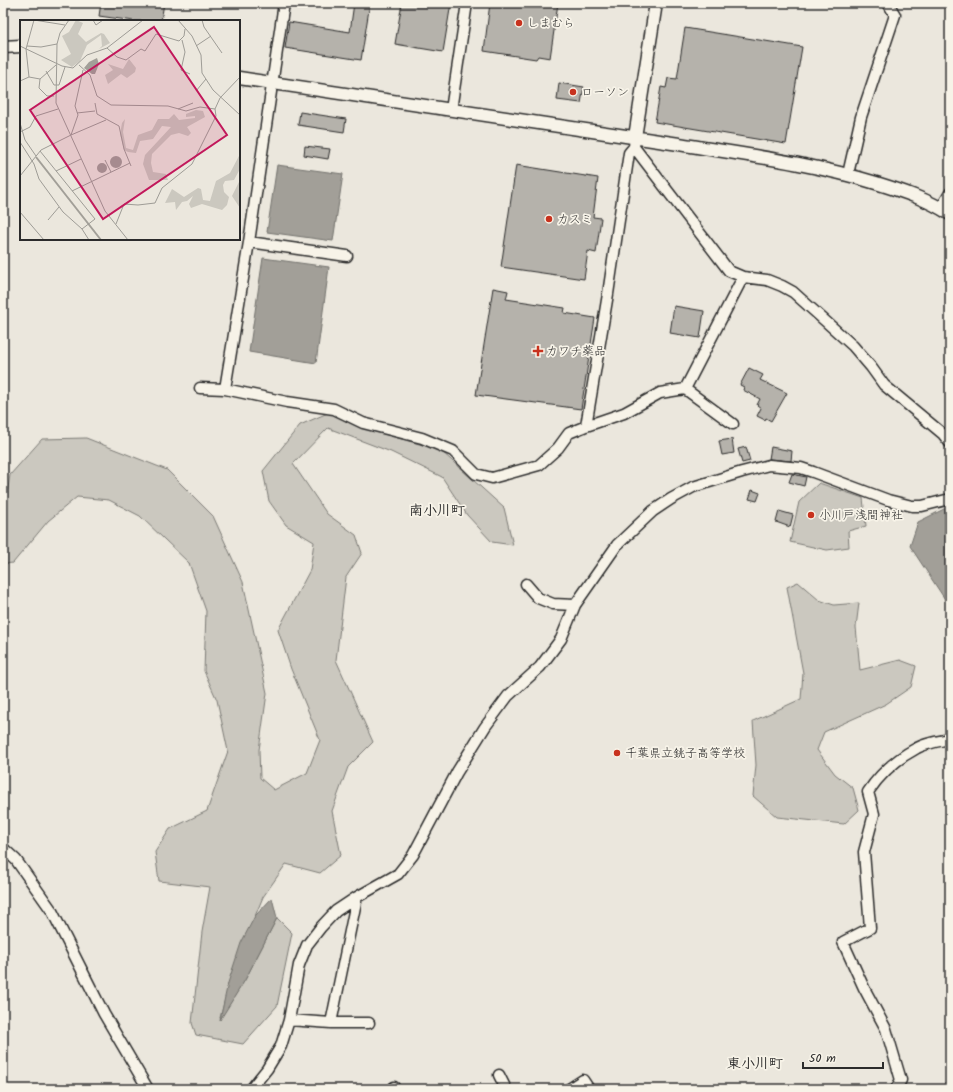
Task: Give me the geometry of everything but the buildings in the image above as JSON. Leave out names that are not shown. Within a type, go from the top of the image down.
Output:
[{"type":"street","points":[[225,389],[249,242],[284,3]]},
{"type":"street","points":[[451,110],[467,3]]},
{"type":"street","points":[[586,426],[629,153],[635,142],[656,3]]},
{"type":"street","points":[[848,174],[861,117],[895,15],[888,3]]},
{"type":"street","points":[[3,46],[20,46]]},
{"type":"street","points":[[240,78],[572,127],[635,142],[797,163],[848,174],[915,196],[945,211],[950,193]]},
{"type":"street","points":[[635,142],[729,271],[743,277],[767,280],[793,292],[853,346],[884,385],[943,434],[950,443]]},
{"type":"street","points":[[249,242],[347,256]]},
{"type":"street","points":[[685,390],[743,277]]},
{"type":"street","points":[[200,388],[225,389],[287,402],[334,409],[363,423],[422,438],[453,451],[476,474],[492,478],[539,464],[558,448],[569,433],[624,413],[660,393],[685,390],[733,424]]},
{"type":"street","points":[[251,1089],[267,1069],[281,1046],[289,1020],[299,965],[307,945],[320,927],[336,911],[357,897],[398,874],[413,855],[457,772],[485,728],[508,696],[540,668],[561,639],[575,606],[617,545],[653,511],[692,487],[769,465],[800,468],[888,500],[912,506],[922,506],[950,499]]},
{"type":"street","points":[[526,584],[538,598],[553,604],[575,606]]},
{"type":"street","points":[[896,1089],[901,1080],[886,1029],[864,988],[843,942],[870,928],[864,852],[874,814],[868,792],[876,781],[897,761],[918,747],[950,739]]},
{"type":"street","points":[[3,848],[16,860],[52,911],[104,1014],[148,1089]]},
{"type":"street","points":[[331,1023],[357,897]]},
{"type":"street","points":[[289,1020],[331,1023],[369,1023]]},
{"type":"street","points":[[499,1075],[506,1089]]},
{"type":"street","points":[[569,1089],[583,1080],[589,1089]]},
{"type":"shaded area","points":[[277,165],[343,174],[333,241],[267,232]]},
{"type":"shaded area","points":[[263,258],[329,267],[316,363],[249,352]]},
{"type":"shaded area","points":[[330,412],[360,427],[440,450],[504,508],[513,545],[492,542],[467,515],[442,477],[391,452],[328,428],[293,464],[327,514],[356,535],[362,553],[346,577],[336,660],[373,742],[348,767],[332,811],[341,855],[320,873],[286,864],[263,897],[233,969],[220,1018],[245,980],[277,918],[292,933],[277,1006],[243,1044],[196,1035],[192,1023],[202,932],[210,887],[159,881],[155,852],[170,829],[207,811],[228,751],[217,700],[204,671],[206,611],[189,563],[140,516],[109,500],[77,497],[48,521],[13,563],[3,564],[3,520],[10,475],[42,439],[86,438],[167,470],[213,516],[243,582],[267,693],[259,750],[260,778],[274,790],[307,773],[320,740],[291,669],[278,630],[310,570],[314,542],[286,525],[269,501],[263,471],[300,425]]},
{"type":"shaded area","points":[[819,483],[863,498],[866,526],[848,531],[849,547],[827,550],[790,542],[799,502]]},
{"type":"shaded area","points":[[950,508],[950,607],[910,546],[918,522],[944,509]]},
{"type":"shaded area","points":[[798,582],[819,600],[834,605],[859,603],[856,627],[860,670],[900,660],[916,666],[911,687],[886,704],[824,732],[817,750],[835,774],[853,788],[859,810],[844,824],[777,817],[753,796],[756,765],[753,721],[801,699],[803,673],[787,587]]},
{"type":"shaded area","points":[[272,898],[277,918],[245,980],[220,1020],[228,983],[241,943],[255,916]]},
{"type":"place","name":"しまむら","points":[[519,23]]},
{"type":"place","name":"ローソン","points":[[573,92]]},
{"type":"place","name":"カスミ","points":[[549,219]]},
{"type":"place","name":"カワチ薬品","points":[[538,351]]},
{"type":"place","name":"小川戸浅間神社","points":[[811,515]]},
{"type":"place","name":"千葉県立銚子高等学校","points":[[617,753]]},
{"type":"district","name":"南小川町","points":[[437,510]]},
{"type":"district","name":"東小川町","points":[[755,1063]]}]
